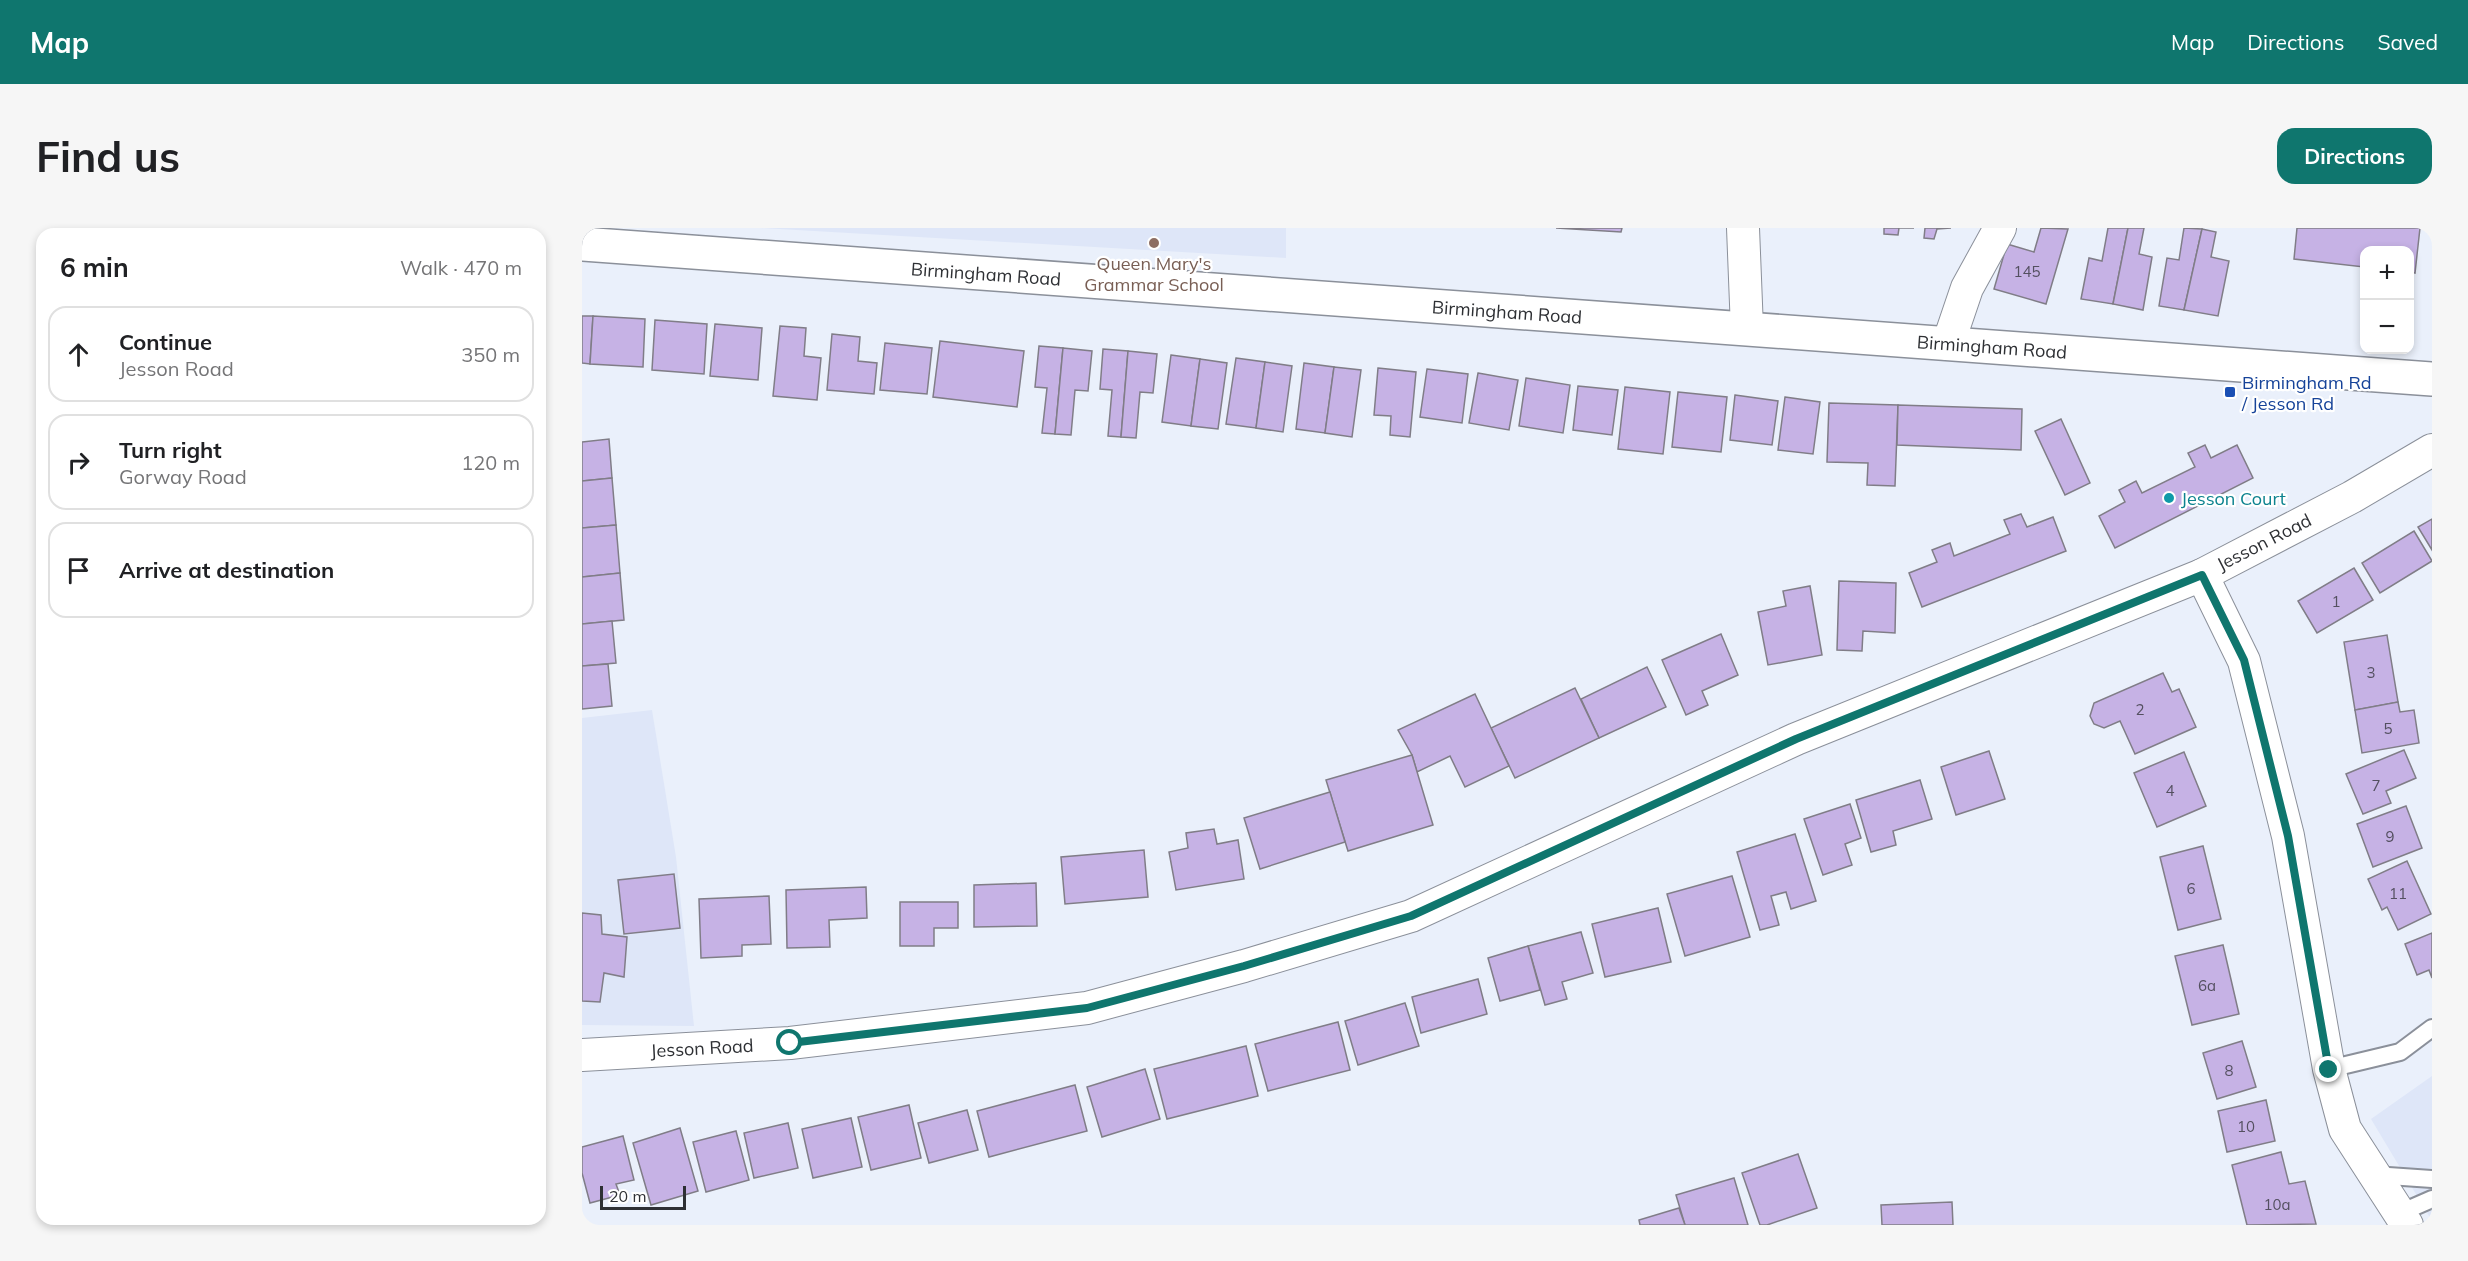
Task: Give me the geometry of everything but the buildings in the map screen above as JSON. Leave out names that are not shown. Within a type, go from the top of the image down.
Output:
[{"type":"street","points":[[1743,228],[1746,329]]},
{"type":"street","points":[[1948,344],[1967,288],[2000,228]]},
{"type":"street","name":"Birmingham Road","points":[[582,244],[2432,379]]},
{"type":"street","name":"Jesson Road","points":[[582,1055],[790,1043],[1087,1008],[1244,966],[1411,916],[1796,739],[2202,575],[2352,497],[2432,450]]},
{"type":"street","points":[[2202,575],[2244,660],[2288,836],[2329,1070],[2345,1128],[2403,1219]]},
{"type":"lane","points":[[2329,1070],[2400,1052],[2432,1028]]},
{"type":"lane","points":[[2374,1175],[2432,1179]]},
{"type":"lane","points":[[2403,1219],[2432,1199]]},
{"type":"shaded area","name":"Queen Mary's Grammar School","points":[[760,228],[1286,228],[1286,258]]},
{"type":"shaded area","points":[[652,710],[676,857],[694,1026],[582,1025],[582,718]]},
{"type":"shaded area","points":[[2432,1076],[2432,1221],[2371,1119]]},
{"type":"place","name":"Queen Mary's Grammar School","points":[[1154,243]]},
{"type":"place","name":"Birmingham Rd / Jesson Rd","points":[[2230,392]]},
{"type":"place","name":"Jesson Court","points":[[2169,498]]},
{"type":"route","points":[[790,1043],[1087,1008],[1244,966],[1411,916],[1796,739],[2202,575],[2244,660],[2288,836],[2329,1070]]}]
